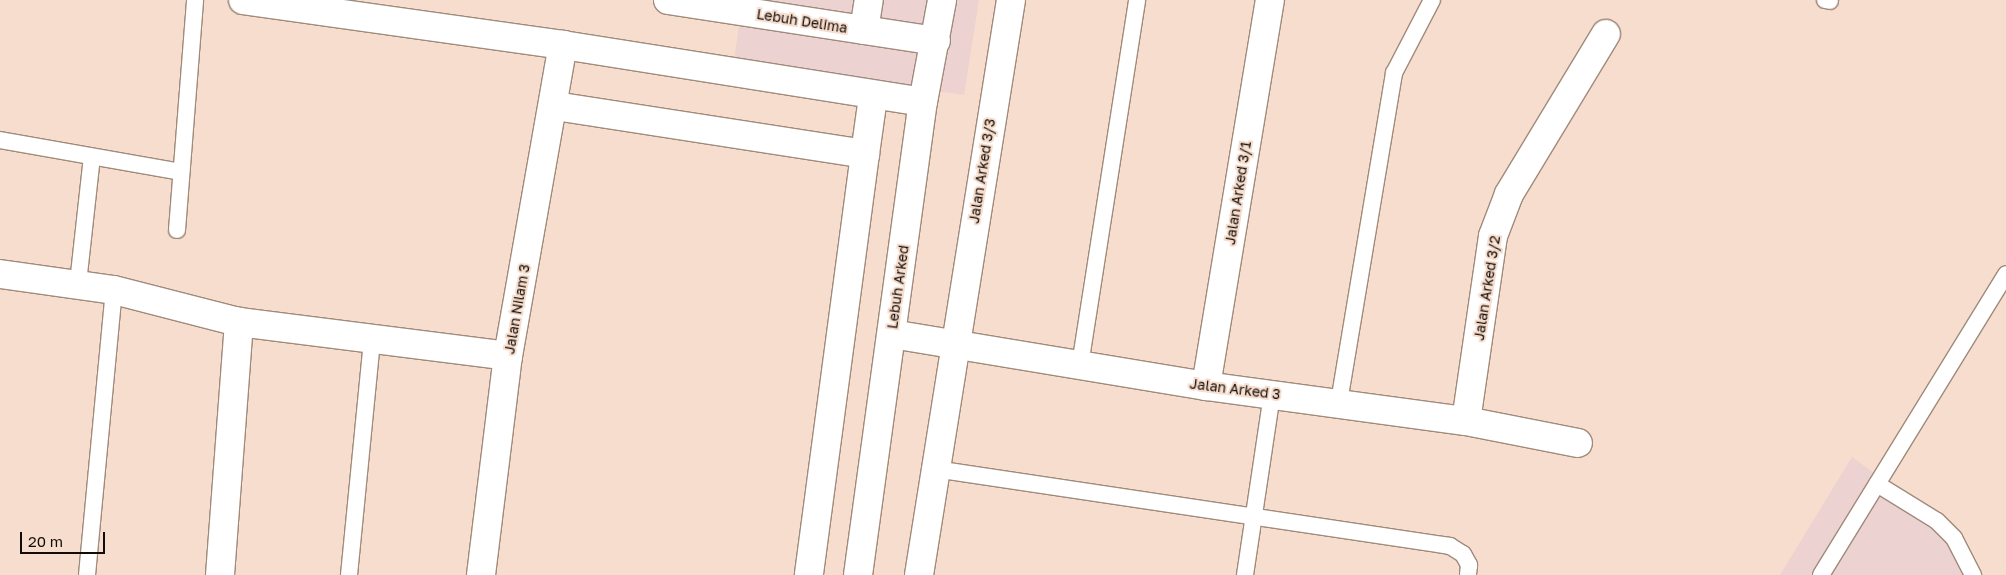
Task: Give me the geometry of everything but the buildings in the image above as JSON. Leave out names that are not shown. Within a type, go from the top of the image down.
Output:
[{"type":"street","points":[[243,0],[563,45],[874,97],[923,102]]},
{"type":"street","name":"Lebuh Delima","points":[[668,0],[730,5],[864,30],[936,41]]},
{"type":"street","points":[[864,30],[868,0]]},
{"type":"street","name":"Lebuh Arked","points":[[858,575],[923,102],[936,41],[942,0]]},
{"type":"street","name":"Jalan Arked 3/3","points":[[919,575],[954,343],[1011,0]]},
{"type":"street","name":"Jalan Arked 3/1","points":[[1206,386],[1270,0]]},
{"type":"street","name":"Jalan Arked 3/2","points":[[1466,421],[1494,236],[1508,194],[1606,34]]},
{"type":"street","name":"Jalan Nilam 3","points":[[481,575],[508,356],[555,106],[563,45]]},
{"type":"street","points":[[808,575],[874,97]]},
{"type":"street","points":[[555,106],[865,154]]},
{"type":"street","points":[[0,274],[78,283],[114,290],[239,322],[508,356]]},
{"type":"street","points":[[220,575],[239,322]]},
{"type":"street","name":"Jalan Arked 3","points":[[892,334],[1206,386],[1339,402],[1466,421],[1578,443]]},
{"type":"lane","points":[[177,230],[195,0]]},
{"type":"lane","points":[[1080,365],[1137,0]]},
{"type":"lane","points":[[1339,402],[1394,73],[1432,0]]},
{"type":"lane","points":[[0,140],[181,172]]},
{"type":"lane","points":[[78,283],[92,157]]},
{"type":"lane","points":[[1821,575],[2006,274]]},
{"type":"lane","points":[[87,575],[114,290]]},
{"type":"lane","points":[[349,575],[372,339]]},
{"type":"lane","points":[[1245,575],[1272,394]]},
{"type":"lane","points":[[935,469],[1450,546],[1463,554],[1469,565],[1468,575]]},
{"type":"lane","points":[[1877,484],[1937,522],[1954,538],[1973,575]]},
{"type":"shaded area","points":[[743,0],[979,0],[964,95],[734,60]]},
{"type":"shaded area","points":[[1852,457],[1954,531],[1974,575],[1780,575]]}]
